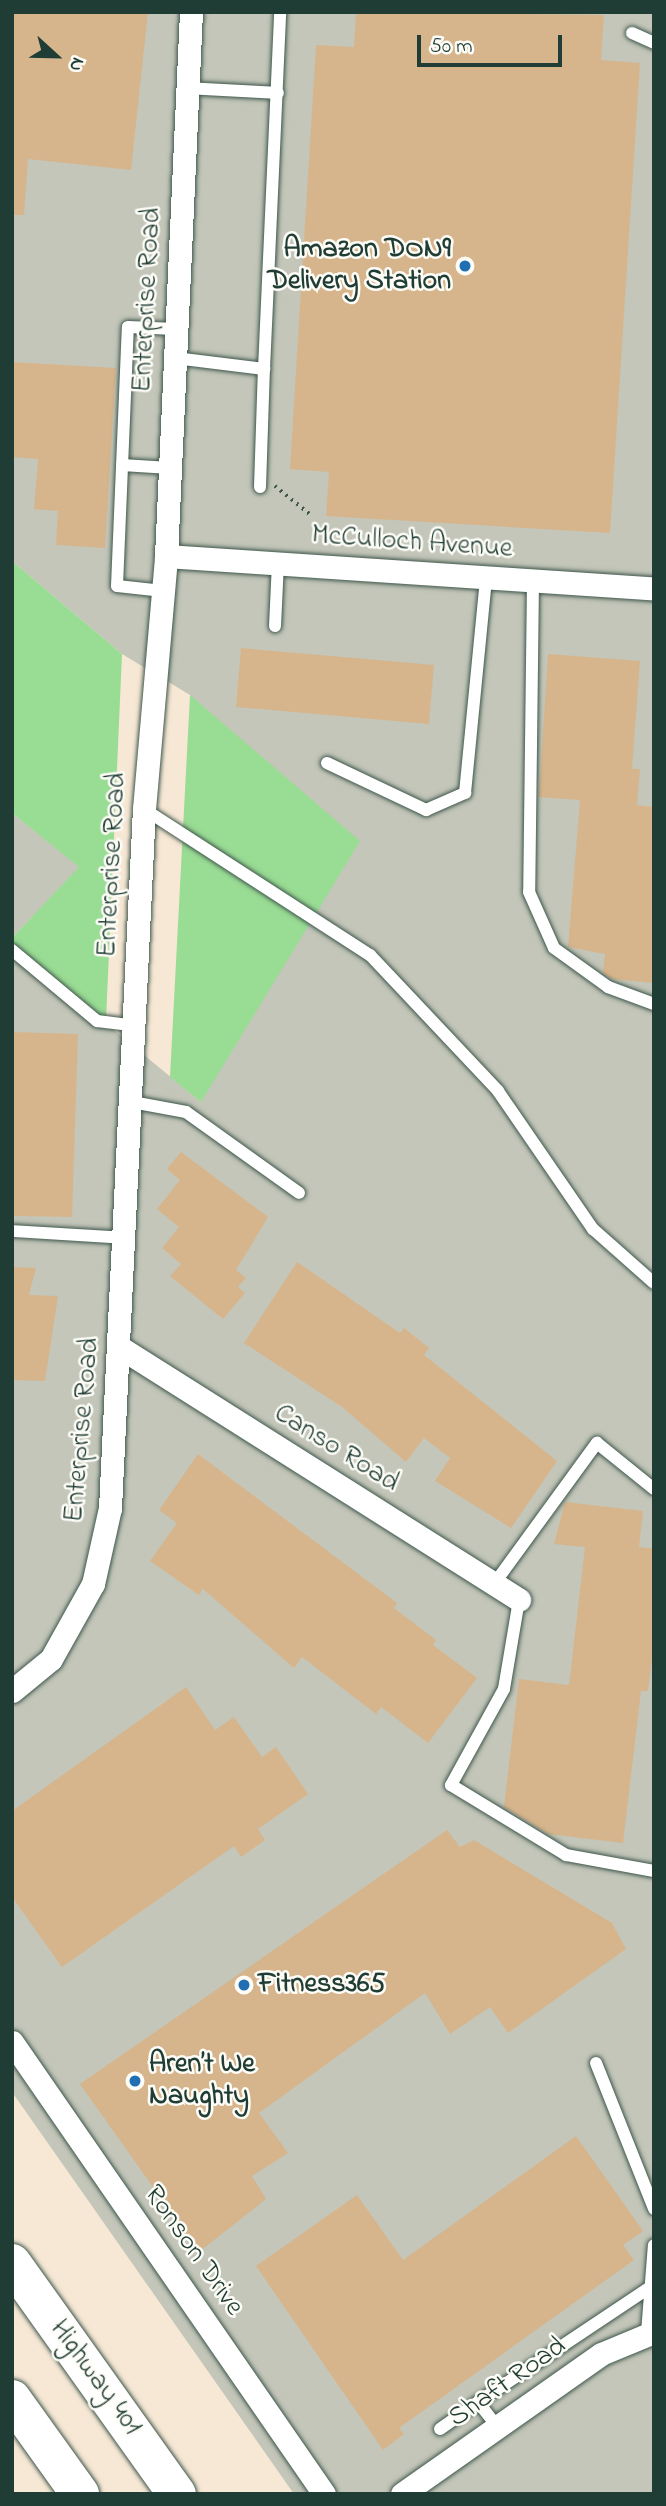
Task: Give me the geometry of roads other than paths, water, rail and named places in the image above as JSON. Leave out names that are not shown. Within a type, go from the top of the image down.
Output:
[{"type":"highway","name":"Highway 401","points":[[12,2263],[177,2494]]},
{"type":"highway","points":[[12,2399],[80,2494]]},
{"type":"street","name":"Enterprise Road","points":[[12,1691],[51,1659],[93,1584],[110,1508],[121,1348],[144,809],[166,556],[191,12]]},
{"type":"street","name":"McCulloch Avenue","points":[[166,556],[654,588]]},
{"type":"street","name":"Canso Road","points":[[121,1348],[519,1600]]},
{"type":"street","name":"Ronson Drive","points":[[12,2042],[324,2494]]},
{"type":"street","name":"Shaft Road","points":[[402,2494],[622,2341],[651,2333]]},
{"type":"lane","points":[[260,480],[280,12]]},
{"type":"lane","points":[[632,33],[654,43]]},
{"type":"lane","points":[[187,89],[278,93]]},
{"type":"lane","points":[[163,591],[117,586],[128,327],[176,329]]},
{"type":"lane","points":[[175,358],[264,369]]},
{"type":"lane","points":[[122,464],[170,468]]},
{"type":"lane","points":[[275,626],[278,563]]},
{"type":"lane","points":[[327,763],[426,810],[465,793],[486,577]]},
{"type":"lane","points":[[533,581],[529,892],[554,948],[608,987],[654,1004]]},
{"type":"lane","points":[[144,809],[370,955],[498,1091],[593,1229],[654,1283]]},
{"type":"lane","points":[[12,950],[97,1021],[135,1026]]},
{"type":"lane","points":[[132,1102],[186,1112],[299,1194]]},
{"type":"lane","points":[[12,1231],[125,1238]]},
{"type":"lane","points":[[494,1584],[597,1443],[654,1489]]},
{"type":"lane","points":[[519,1600],[504,1689],[451,1785],[566,1855],[654,1871]]},
{"type":"lane","points":[[596,2063],[654,2209]]},
{"type":"lane","points":[[651,2333],[654,2245]]},
{"type":"lane","points":[[440,2429],[652,2286]]},
{"type":"lane","points":[[547,2357],[562,2381]]},
{"type":"lane","points":[[478,2402],[498,2426]]},
{"type":"place","name":"Amazon DON9 Delivery Station","points":[[465,266]]},
{"type":"place","name":"Fitness365","points":[[244,1985]]},
{"type":"place","name":"Aren’t We Naughty","points":[[135,2081]]}]
